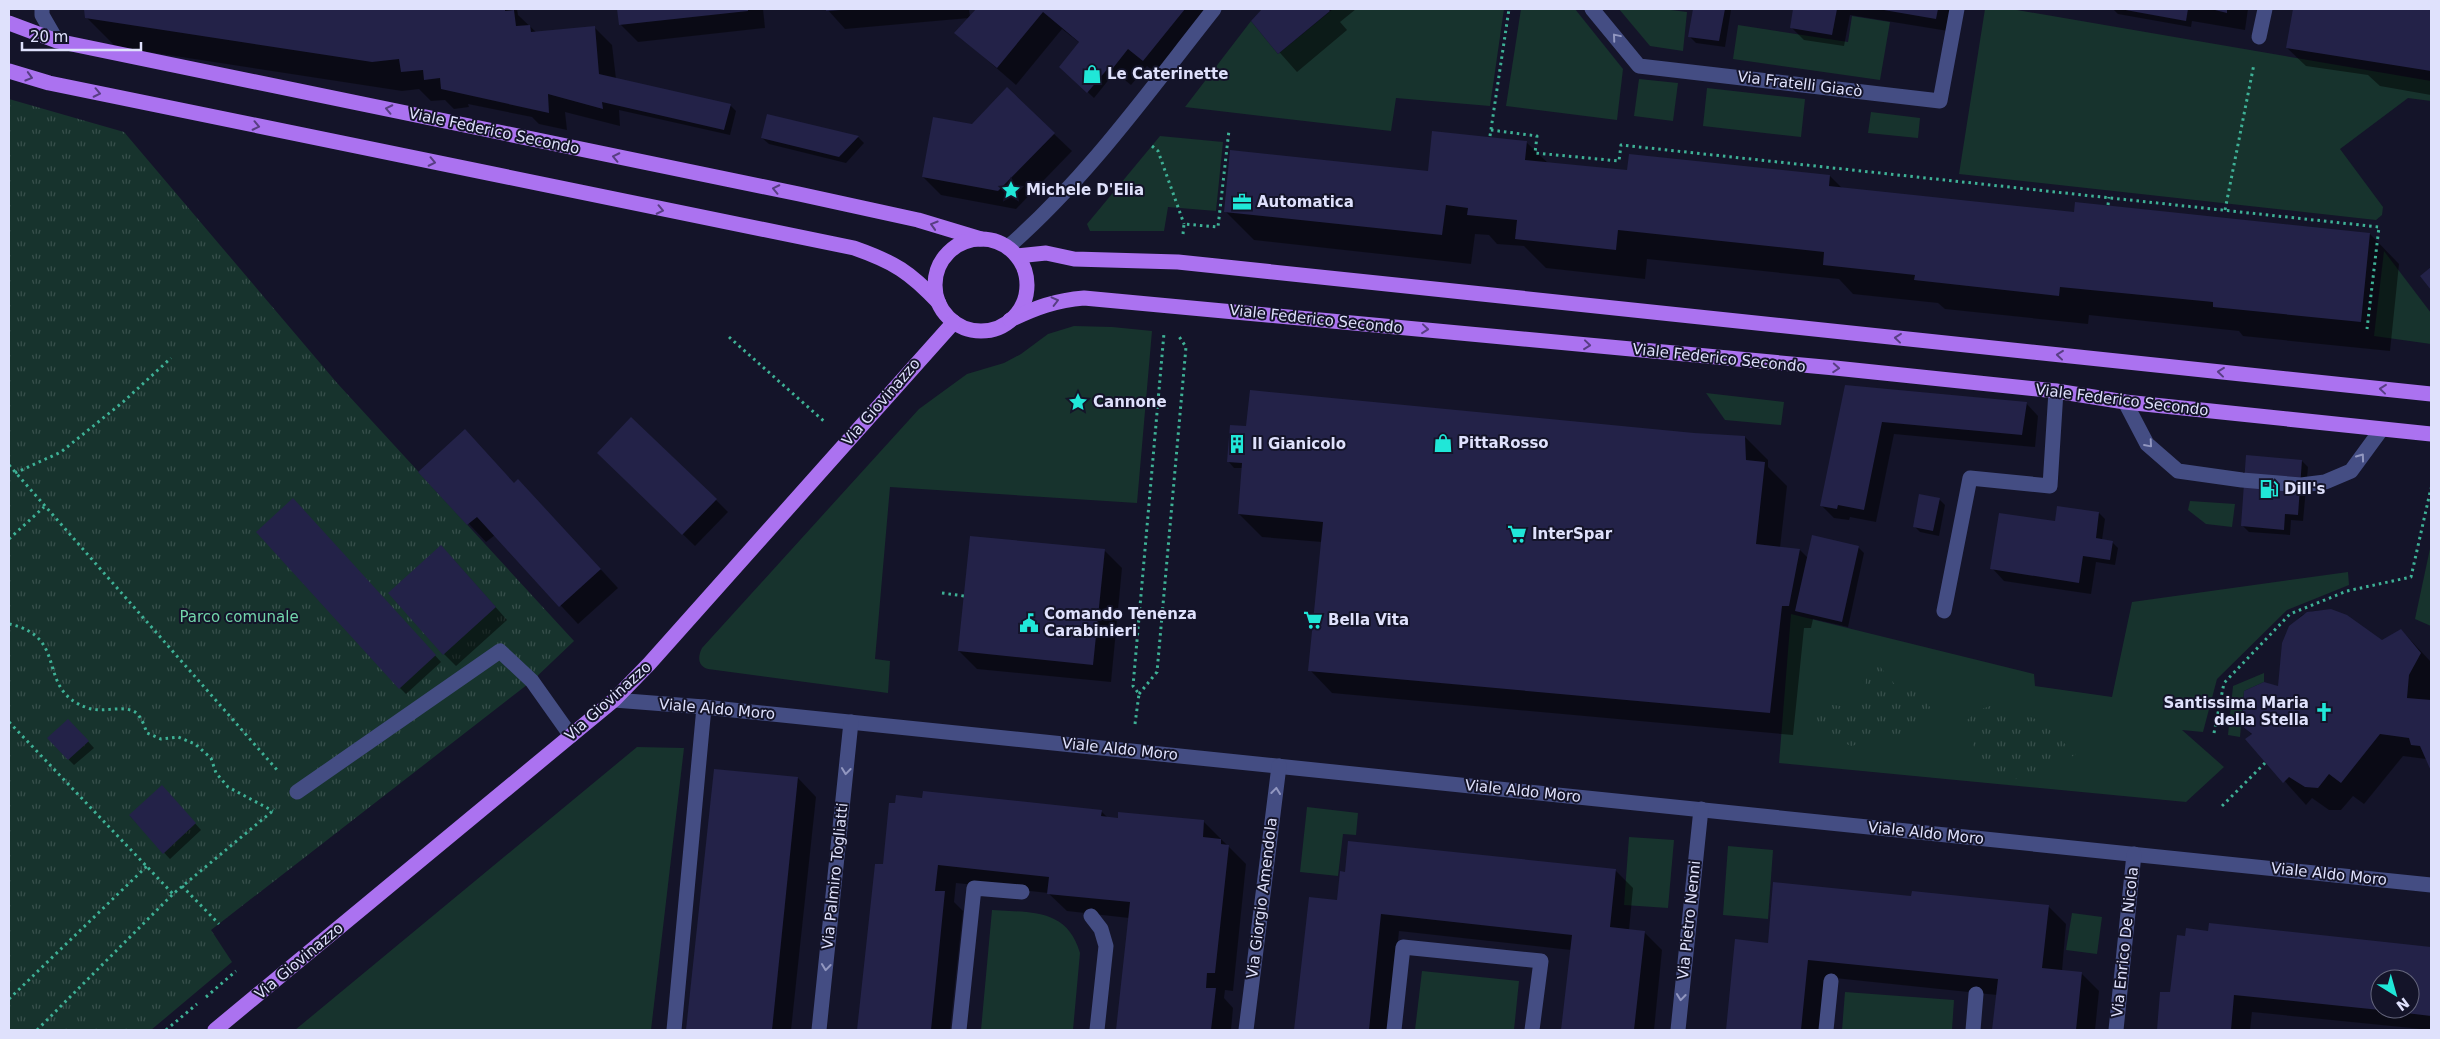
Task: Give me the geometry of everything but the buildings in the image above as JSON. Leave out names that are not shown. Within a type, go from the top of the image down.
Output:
[{"type":"main road","name":"Viale Federico Secondo","points":[[9,23],[57,41],[799,194],[918,220],[981,239]]},
{"type":"main road","points":[[9,71],[59,85],[854,248],[886,259],[900,267],[921,284],[954,322],[967,328],[982,330],[997,328],[1010,320],[1020,310],[1027,282],[1024,268],[1012,251],[995,241],[981,239],[967,241],[955,246],[939,266],[935,279],[939,304]]},
{"type":"main road","points":[[1012,251],[1046,253],[1074,259],[1178,262],[2431,394]]},
{"type":"main road","name":"Viale Federico Secondo","points":[[1010,320],[1045,304],[1060,300],[1084,298],[1835,368],[2056,391],[2125,402],[2431,434]]},
{"type":"main road","name":"Via Giovinazzo","points":[[215,1030],[614,700],[649,664],[954,322]]},
{"type":"street","points":[[42,9],[42,16],[57,41]]},
{"type":"street","points":[[1012,251],[1127,119],[1214,9]]},
{"type":"street","name":"Via Fratelli Giacò","points":[[1592,9],[1640,66],[1940,101],[1957,9]]},
{"type":"street","points":[[2259,37],[2265,9]]},
{"type":"street","points":[[1944,611],[1970,478],[2050,486],[2056,391]]},
{"type":"street","points":[[2125,402],[2147,444],[2178,471],[2242,480],[2301,485],[2325,482],[2350,471],[2380,430]]},
{"type":"street","points":[[297,792],[500,651],[532,681],[570,736]]},
{"type":"street","name":"Viale Aldo Moro","points":[[614,700],[704,707],[1131,750],[2431,885]]},
{"type":"street","points":[[674,1030],[704,707]]},
{"type":"street","name":"Via Palmiro Togliatti","points":[[819,1030],[851,722]]},
{"type":"street","name":"Via Giorgio Amendola","points":[[1246,1030],[1279,766]]},
{"type":"street","name":"Via Pietro Nenni","points":[[1678,1030],[1701,809]]},
{"type":"street","name":"Via Enrico De Nicola","points":[[2116,1030],[2134,854]]},
{"type":"street","points":[[959,1030],[974,888],[1022,892]]},
{"type":"street","points":[[1091,916],[1101,929],[1106,946],[1097,1030]]},
{"type":"street","points":[[1394,1030],[1403,948],[1541,961],[1532,1030]]},
{"type":"street","points":[[1826,1030],[1831,981]]},
{"type":"street","points":[[1973,1030],[1976,994]]},
{"type":"path","points":[[1490,136],[1508,9]]},
{"type":"path","points":[[2225,210],[2259,37]]},
{"type":"path","points":[[1184,224],[1218,226],[1229,130]]},
{"type":"path","points":[[1491,130],[1537,136],[1535,152],[1619,161],[1621,145],[2379,227],[2367,329]]},
{"type":"path","points":[[1152,146],[1158,151],[1184,224],[1181,242]]},
{"type":"path","points":[[2108,205],[2109,197]]},
{"type":"path","points":[[1139,694],[1134,686],[1164,333],[1167,328]]},
{"type":"path","points":[[1131,750],[1139,694],[1158,672],[1186,347],[1173,328]]},
{"type":"path","points":[[729,337],[806,404]]},
{"type":"path","points":[[15,473],[61,452],[123,402],[171,358]]},
{"type":"path","points":[[9,466],[297,792],[173,894],[37,1030]]},
{"type":"path","points":[[2214,733],[2224,683],[2290,614],[2347,591],[2411,577],[2431,488]]},
{"type":"path","points":[[9,539],[44,507]]},
{"type":"path","points":[[942,593],[964,596]]},
{"type":"path","points":[[9,624],[35,635],[46,645],[54,677],[67,696],[88,708],[111,711],[128,708],[139,715],[147,733],[161,739],[178,738],[195,744],[211,758],[216,773],[228,788],[273,811]]},
{"type":"path","points":[[9,722],[173,894]]},
{"type":"path","points":[[2222,806],[2265,763]]},
{"type":"path","points":[[9,999],[147,866]]},
{"type":"path","points":[[182,886],[219,924]]},
{"type":"green space","points":[[1333,9],[1504,9],[1490,106],[1396,98],[1391,131],[1185,107],[1251,21],[1278,54]]},
{"type":"green space","points":[[1521,9],[1575,9],[1623,69],[1617,120],[1506,106]]},
{"type":"green space","points":[[1619,9],[1663,9],[1687,12],[1683,51],[1650,46]]},
{"type":"green space","points":[[1985,9],[2011,9],[2431,81],[2431,101],[2408,98],[2340,149],[2383,207],[2382,215],[2376,220],[1959,174]]},
{"type":"green space","points":[[1852,16],[1890,22],[1880,80],[1733,59],[1738,25],[1848,42]]},
{"type":"green space","points":[[1639,79],[1678,83],[1673,121],[1634,116]]},
{"type":"green space","points":[[1707,88],[1805,99],[1801,137],[1703,126]]},
{"type":"green space","name":"Parco comunale","points":[[9,99],[124,132],[337,383],[574,641],[532,681],[211,930],[232,962],[151,1030],[9,1030]]},
{"type":"green space","points":[[1871,112],[1920,118],[1918,138],[1868,133]]},
{"type":"green space","points":[[1160,136],[1223,142],[1216,211],[1168,207],[1164,231],[1090,231],[1087,224]]},
{"type":"green space","points":[[2384,251],[2431,313],[2431,344],[2374,336]]},
{"type":"green space","points":[[1074,326],[1152,331],[1137,503],[890,487],[875,659],[890,661],[888,693],[708,669],[702,666],[699,657],[702,648],[919,409],[967,374],[1004,363],[1021,354],[1048,334]]},
{"type":"green space","points":[[1706,393],[1784,402],[1781,425],[1725,420]]},
{"type":"green space","points":[[2190,501],[2235,504],[2232,527],[2206,524],[2188,510]]},
{"type":"green space","points":[[2431,544],[2431,626],[2415,619]]},
{"type":"green space","points":[[2348,572],[2349,585],[2287,610],[2217,679],[2203,732],[2182,730],[2224,767],[2186,802],[1779,763],[1791,614],[2034,674],[2035,686],[2112,697],[2132,602]]},
{"type":"green space","points":[[1869,662],[1877,663],[1897,687],[1915,691],[1922,695],[1930,707],[1931,725],[1919,724],[1904,734],[1851,746],[1811,725],[1812,702],[1855,708],[1859,705],[1864,695]]},
{"type":"green space","points":[[2264,673],[2264,682],[2244,691],[2240,737],[2228,735],[2233,686]]},
{"type":"green space","points":[[1993,705],[2039,720],[2076,754],[2055,767],[2019,779],[1995,777],[1983,771],[1984,763],[1974,747],[1967,720],[1979,710]]},
{"type":"green space","points":[[637,747],[684,748],[651,1030],[295,1030]]},
{"type":"green space","points":[[1307,807],[1358,813],[1356,835],[1343,834],[1338,876],[1300,872]]},
{"type":"green space","points":[[1629,837],[1674,840],[1668,908],[1624,905]]},
{"type":"green space","points":[[1728,846],[1773,850],[1768,919],[1723,915]]},
{"type":"green space","points":[[992,910],[1034,913],[1046,916],[1057,920],[1074,938],[1080,953],[1073,1030],[981,1030]]},
{"type":"green space","points":[[2072,913],[2102,917],[2097,954],[2066,950]]},
{"type":"green space","points":[[1422,971],[1519,981],[1514,1030],[1415,1030]]},
{"type":"green space","points":[[1845,992],[1954,1000],[1952,1030],[1842,1030]]},
{"type":"place","name":"Le Caterinette","points":[[1092,74]]},
{"type":"place","name":"Michele D'Elia","points":[[1011,190]]},
{"type":"place","name":"Automatica","points":[[1242,202]]},
{"type":"place","name":"Cannone","points":[[1078,402]]},
{"type":"place","name":"PittaRosso","points":[[1443,443]]},
{"type":"place","name":"Il Gianicolo","points":[[1237,444]]},
{"type":"place","name":"Dill's","points":[[2269,489]]},
{"type":"place","name":"InterSpar","points":[[1517,534]]},
{"type":"place","name":"Bella Vita","points":[[1313,620]]},
{"type":"place","name":"Comando Tenenza Carabinieri","points":[[1029,623]]},
{"type":"place","name":"Santissima Maria della Stella","points":[[2324,712]]}]
